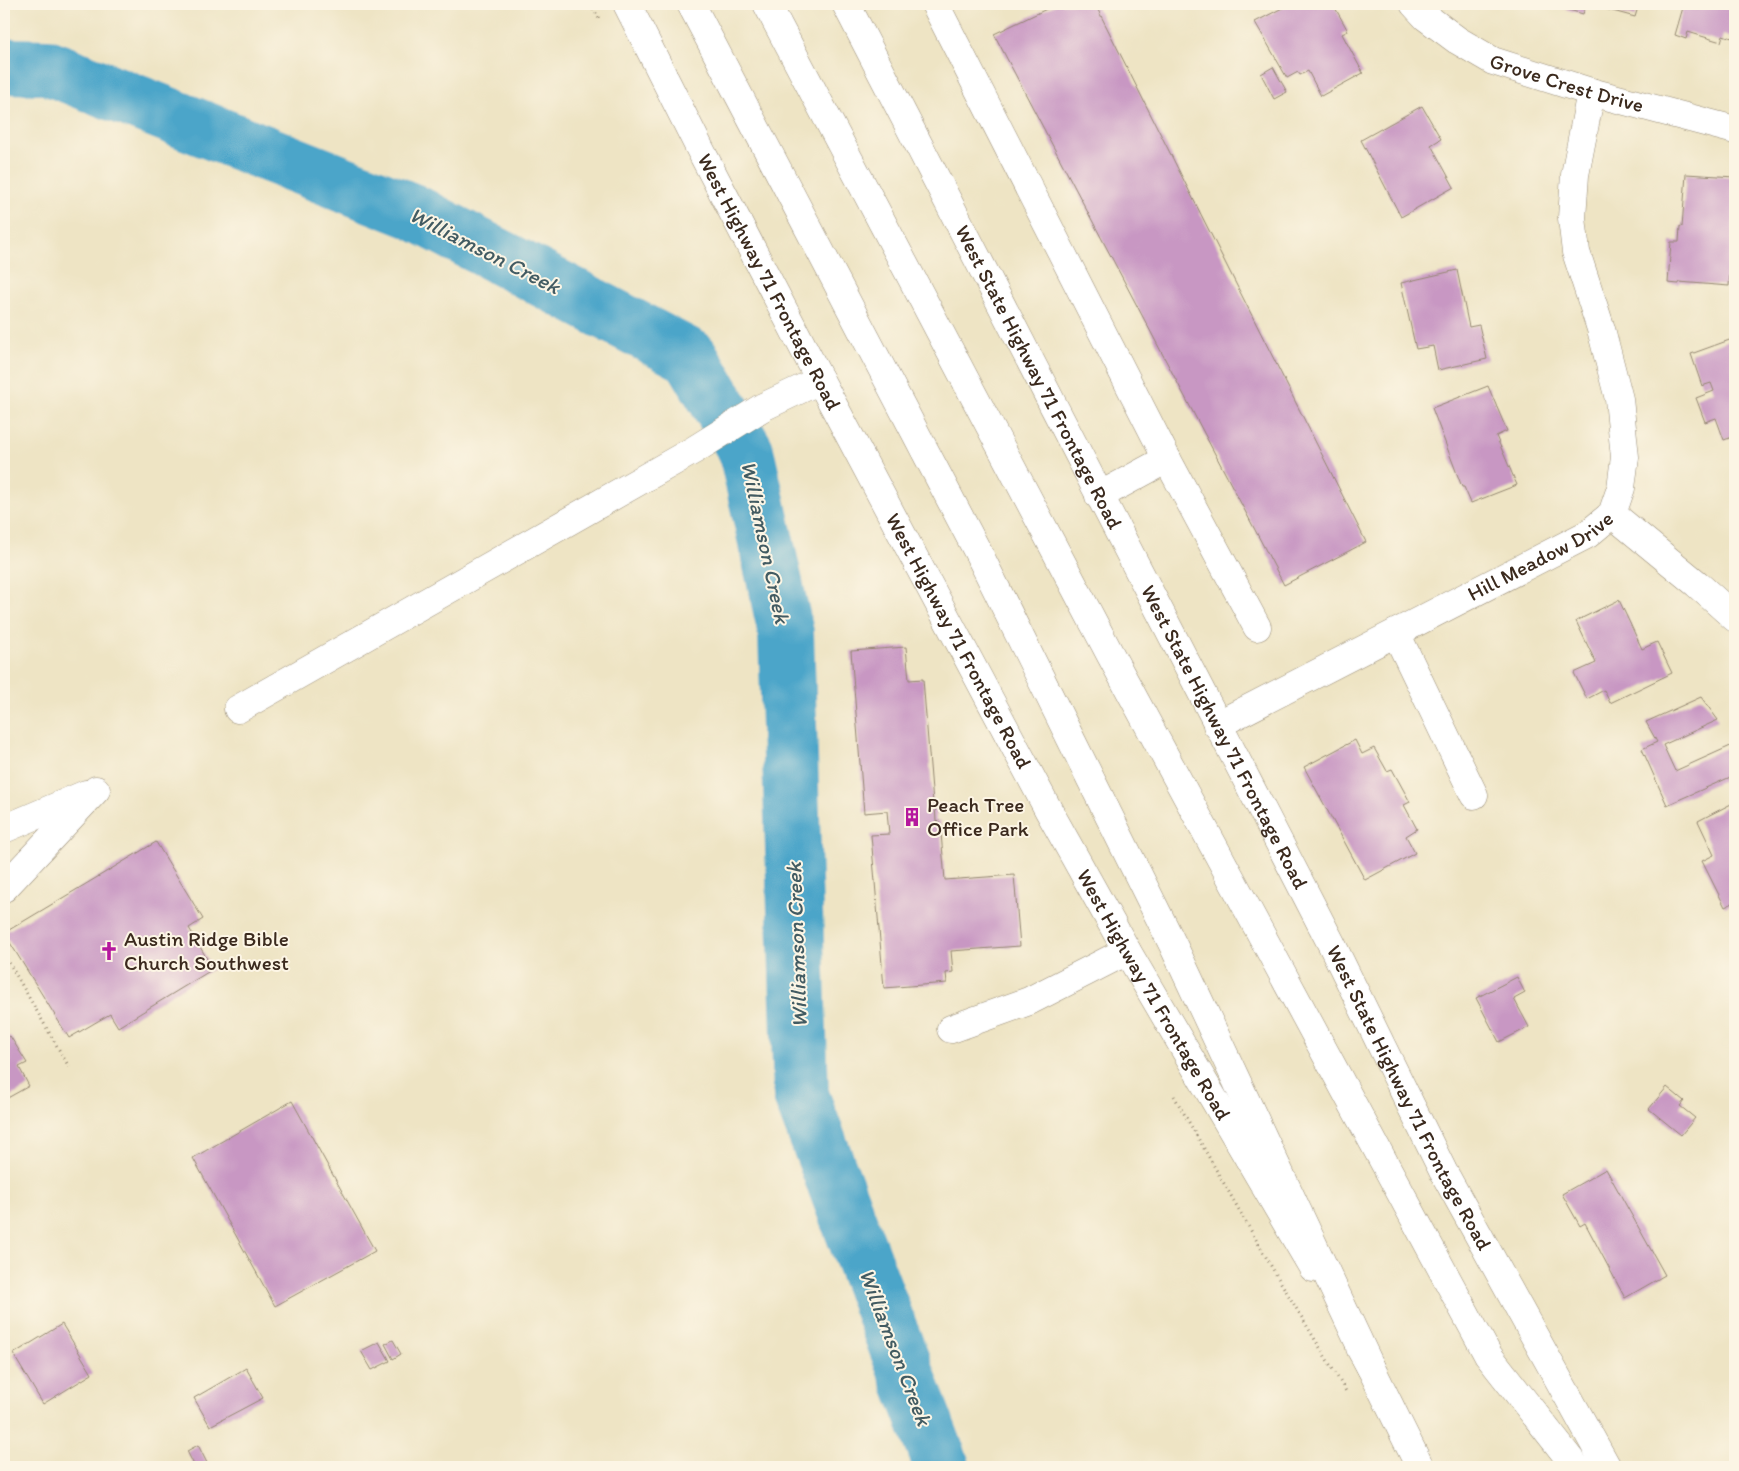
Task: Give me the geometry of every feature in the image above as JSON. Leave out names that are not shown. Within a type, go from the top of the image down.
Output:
[{"type":"main road","name":"West Highway 71 Frontage Road","points":[[627,4],[820,380],[1049,811],[1127,951],[1371,1368]]},
{"type":"main road","points":[[690,4],[990,576],[1174,946],[1371,1368],[1420,1467]]},
{"type":"main road","points":[[767,4],[1110,654],[1488,1355],[1576,1467]]},
{"type":"main road","name":"West State Highway 71 Frontage Road","points":[[846,4],[1332,945],[1444,1171],[1607,1467]]},
{"type":"main road","points":[[935,4],[1167,459],[1257,627]]},
{"type":"main road","name":"Grove Crest Drive","points":[[1414,4],[1426,16],[1458,40],[1493,61],[1592,92],[1735,130]]},
{"type":"main road","name":"Hill Meadow Drive","points":[[1217,725],[1588,534],[1612,514],[1621,488],[1625,457],[1619,399],[1601,329],[1576,252],[1572,218],[1574,175],[1592,92]]},
{"type":"main road","points":[[238,709],[694,450],[764,408],[820,380]]},
{"type":"main road","points":[[1099,496],[1167,459]]},
{"type":"main road","points":[[1612,514],[1735,618]]},
{"type":"main road","points":[[1396,633],[1474,795]]},
{"type":"main road","points":[[4,829],[96,790],[4,888]]},
{"type":"main road","points":[[951,1029],[1029,1001],[1127,951]]},
{"type":"path","points":[[4,954],[69,1067]]},
{"type":"path","points":[[1274,1271],[1351,1399]]},
{"type":"building","points":[[1057,4],[1095,4],[1366,542],[1284,585],[994,34]]},
{"type":"building","points":[[1290,4],[1333,4],[1348,31],[1342,34],[1363,73],[1321,96],[1308,71],[1300,75],[1298,72],[1287,78],[1255,22]]},
{"type":"building","points":[[1548,4],[1586,4],[1583,14]]},
{"type":"building","points":[[1599,4],[1639,4],[1635,17],[1598,7]]},
{"type":"building","points":[[1684,4],[1735,4],[1735,39],[1723,35],[1721,42],[1688,32],[1686,39],[1675,35]]},
{"type":"building","points":[[1273,67],[1287,92],[1274,99],[1261,74]]},
{"type":"building","points":[[1422,106],[1441,139],[1431,145],[1454,187],[1401,217],[1361,140]]},
{"type":"building","points":[[1686,174],[1735,177],[1729,286],[1679,282],[1679,284],[1668,283],[1671,242],[1679,242],[1680,226],[1682,227]]},
{"type":"building","points":[[1457,270],[1469,327],[1479,325],[1487,359],[1438,370],[1433,346],[1416,349],[1401,283]]},
{"type":"building","points":[[1735,338],[1735,436],[1724,440],[1716,418],[1705,422],[1696,398],[1714,391],[1711,383],[1702,386],[1691,354]]},
{"type":"building","points":[[1488,386],[1507,431],[1496,436],[1517,485],[1471,503],[1464,487],[1462,487],[1432,408]]},
{"type":"building","points":[[1619,600],[1642,649],[1657,642],[1672,673],[1610,703],[1604,690],[1587,699],[1574,673],[1596,663],[1576,621]]},
{"type":"building","name":"Peach Tree Office Park","points":[[906,647],[909,680],[923,679],[933,803],[935,803],[936,822],[940,821],[945,880],[1014,875],[1020,946],[951,951],[953,972],[946,973],[947,983],[884,988],[871,835],[889,834],[887,811],[864,813],[851,651]]},
{"type":"building","points":[[1701,697],[1718,720],[1663,745],[1675,771],[1735,744],[1735,775],[1667,805],[1642,749],[1657,742],[1646,722]]},
{"type":"building","points":[[1355,740],[1362,754],[1374,748],[1387,771],[1392,769],[1410,802],[1404,805],[1417,829],[1406,836],[1415,853],[1365,880],[1304,767]]},
{"type":"building","points":[[1735,802],[1735,902],[1725,907],[1702,861],[1714,855],[1698,821]]},
{"type":"building","name":"Austin Ridge Bible Church Southwest","points":[[156,842],[203,919],[189,928],[213,969],[118,1027],[110,1014],[69,1038],[4,933]]},
{"type":"building","points":[[1517,977],[1525,993],[1514,999],[1529,1027],[1499,1042],[1476,998]]},
{"type":"building","points":[[10,1036],[27,1063],[19,1067],[29,1086],[4,1100],[4,1040]]},
{"type":"building","points":[[1667,1087],[1684,1101],[1680,1106],[1695,1118],[1681,1135],[1649,1109]]},
{"type":"building","points":[[292,1101],[375,1251],[275,1306],[193,1158]]},
{"type":"building","points":[[1606,1169],[1665,1275],[1625,1298],[1585,1223],[1580,1226],[1562,1194]]},
{"type":"building","points":[[62,1324],[92,1374],[43,1404],[13,1354]]},
{"type":"building","points":[[393,1340],[401,1354],[393,1359],[385,1344]]},
{"type":"building","points":[[379,1342],[390,1361],[372,1370],[361,1351]]},
{"type":"building","points":[[246,1368],[263,1398],[210,1426],[194,1398]]},
{"type":"building","points":[[198,1445],[209,1467],[195,1467],[187,1451]]},
{"type":"waterway","name":"Williamson Creek","points":[[4,66],[47,67],[412,211],[691,357],[746,451],[786,633],[801,1095],[942,1467]]},
{"type":"place","name":"Peach Tree Office Park","points":[[912,817]]},
{"type":"place","name":"Austin Ridge Bible Church Southwest","points":[[109,951]]}]
